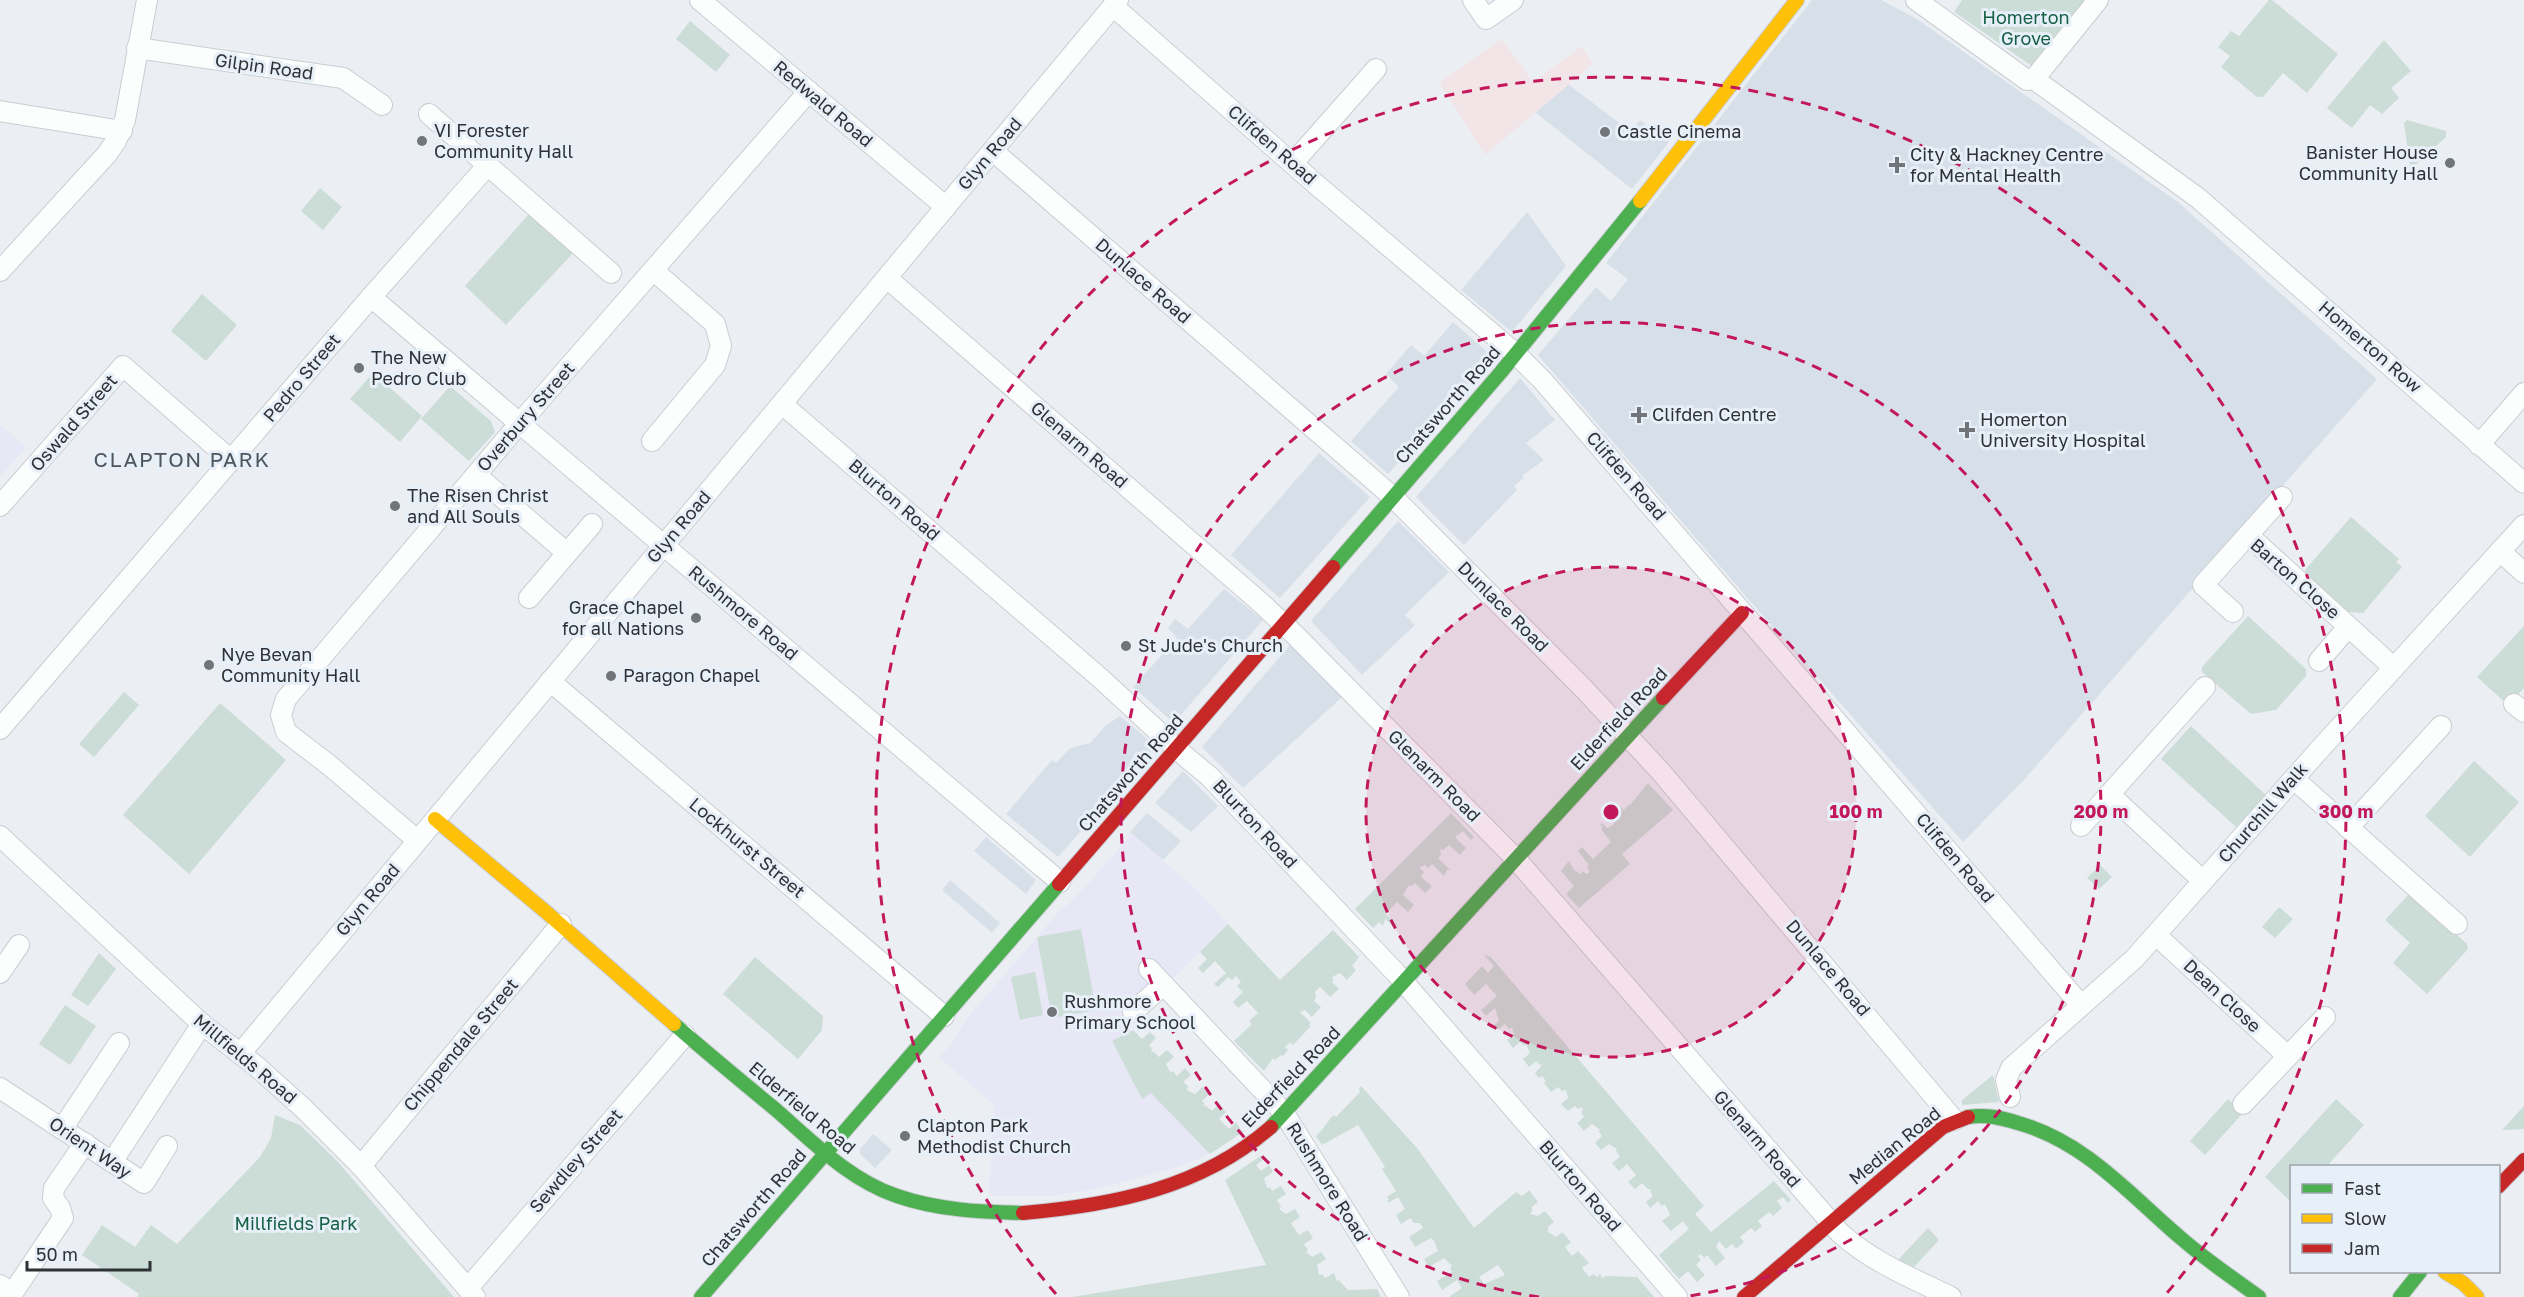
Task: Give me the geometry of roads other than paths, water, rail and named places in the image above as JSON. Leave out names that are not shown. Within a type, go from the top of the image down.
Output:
[{"type":"main road","name":"Chatsworth Road","points":[[701,1297],[1516,354],[1797,0]]},
{"type":"main road","name":"Elderfield Road","points":[[435,819],[561,924],[684,1035],[841,1167],[897,1196],[952,1210],[1024,1212],[1095,1204],[1160,1188],[1196,1175],[1248,1146],[1284,1113],[1627,735],[1742,613]]},
{"type":"main road","name":"Median Road","points":[[1744,1297],[1943,1127],[1954,1120],[1979,1116],[2024,1123],[2058,1136],[2084,1152],[2115,1177],[2180,1238],[2259,1297]]},
{"type":"main road","points":[[2500,1186],[2524,1160]]},
{"type":"main road","points":[[2400,1297],[2420,1273],[2463,1283],[2477,1297]]},
{"type":"street","points":[[0,271],[107,154],[122,131],[126,120],[147,0]]},
{"type":"street","name":"Redwald Road","points":[[700,0],[946,207]]},
{"type":"street","points":[[1473,0],[1486,19],[1513,0]]},
{"type":"street","points":[[1916,0],[2027,80],[2034,79],[2098,0]]},
{"type":"street","name":"Glyn Road","points":[[240,1054],[1116,3]]},
{"type":"street","name":"Clifden Road","points":[[1116,3],[1293,163],[1516,354],[1559,399],[2080,1004]]},
{"type":"street","name":"Gilpin Road","points":[[137,48],[343,78],[382,105]]},
{"type":"street","points":[[1293,163],[1376,69]]},
{"type":"street","name":"Homerton Row","points":[[2034,79],[2165,172],[2216,212],[2524,483]]},
{"type":"street","name":"Overbury Street","points":[[417,840],[329,765],[286,732],[281,715],[286,699],[519,424],[809,91]]},
{"type":"street","points":[[0,111],[122,131]]},
{"type":"street","points":[[429,114],[611,273]]},
{"type":"street","name":"Dunlace Road","points":[[993,151],[1393,497],[1627,735],[1800,935],[1954,1120]]},
{"type":"street","name":"Pedro Street","points":[[0,729],[371,297],[488,165]]},
{"type":"street","points":[[652,441],[715,365],[721,346],[715,324],[654,271]]},
{"type":"street","name":"Glenarm Road","points":[[887,278],[1283,623],[1332,672],[1515,858],[1830,1222],[1857,1249],[1951,1297]]},
{"type":"street","name":"Rushmore Road","points":[[371,297],[1060,882]]},
{"type":"street","name":"Oswald Street","points":[[0,506],[123,366],[232,461]]},
{"type":"street","points":[[2479,444],[2524,393]]},
{"type":"street","name":"Blurton Road","points":[[782,404],[1209,776],[1403,982],[1677,1297]]},
{"type":"street","points":[[476,475],[567,553]]},
{"type":"street","points":[[2248,535],[2282,497]]},
{"type":"street","points":[[529,598],[592,524]]},
{"type":"street","name":"Churchill Walk","points":[[2010,1097],[2006,1080],[2011,1068],[2080,1004],[2134,959],[2524,525]]},
{"type":"street","name":"Barton Close","points":[[2234,612],[2203,585],[2248,535],[2394,668]]},
{"type":"street","points":[[2500,551],[2524,573]]},
{"type":"street","points":[[2319,661],[2348,627]]},
{"type":"street","name":"Lockhurst Street","points":[[550,681],[944,1016]]},
{"type":"street","points":[[2080,826],[2205,687]]},
{"type":"street","points":[[2348,828],[2441,726]]},
{"type":"street","points":[[2294,779],[2457,924]]},
{"type":"street","points":[[2109,794],[2203,881]]},
{"type":"street","name":"Millfields Road","points":[[0,836],[202,1024],[303,1108],[361,1166],[471,1293]]},
{"type":"street","name":"Chippendale Street","points":[[361,1166],[561,924]]},
{"type":"street","name":"Dean Close","points":[[2156,935],[2280,1049],[2286,1058]]},
{"type":"street","points":[[0,973],[19,945]]},
{"type":"street","name":"Rushmore Road","points":[[1149,969],[1284,1113],[1399,1297]]},
{"type":"street","points":[[1133,1012],[1163,985]]},
{"type":"street","points":[[2243,1104],[2325,1017]]},
{"type":"street","points":[[112,1162],[202,1024]]},
{"type":"street","name":"Sewdley Street","points":[[471,1293],[684,1035]]},
{"type":"street","points":[[62,1129],[119,1043]]},
{"type":"street","name":"Orient Way","points":[[0,1088],[144,1183],[167,1146]]},
{"type":"street","points":[[0,1285],[12,1294],[63,1218],[53,1198],[54,1188],[85,1143]]},
{"type":"place","name":"Castle Cinema","points":[[1605,132]]},
{"type":"place","name":"VI Forester Community Hall","points":[[422,141]]},
{"type":"place","name":"Banister House Community Hall","points":[[2450,163]]},
{"type":"place","name":"City & Hackney Centre for Mental Health","points":[[1897,165]]},
{"type":"place","name":"The New Pedro Club","points":[[359,368]]},
{"type":"place","name":"Clifden Centre","points":[[1639,415]]},
{"type":"place","name":"Homerton University Hospital","points":[[1967,430]]},
{"type":"place","name":"The Risen Christ and All Souls","points":[[395,506]]},
{"type":"place","name":"Grace Chapel for all Nations","points":[[696,618]]},
{"type":"place","name":"St Jude's Church","points":[[1126,646]]},
{"type":"place","name":"Nye Bevan Community Hall","points":[[209,665]]},
{"type":"place","name":"Paragon Chapel","points":[[611,676]]},
{"type":"place","name":"Rushmore Primary School","points":[[1052,1012]]},
{"type":"place","name":"Clapton Park Methodist Church","points":[[905,1136]]},
{"type":"district","name":"CLAPTON PARK","points":[[182,460]]},
{"type":"park label","name":"Homerton Grove","points":[[2026,28]]},
{"type":"park label","name":"Millfields Park","points":[[296,1224]]}]
